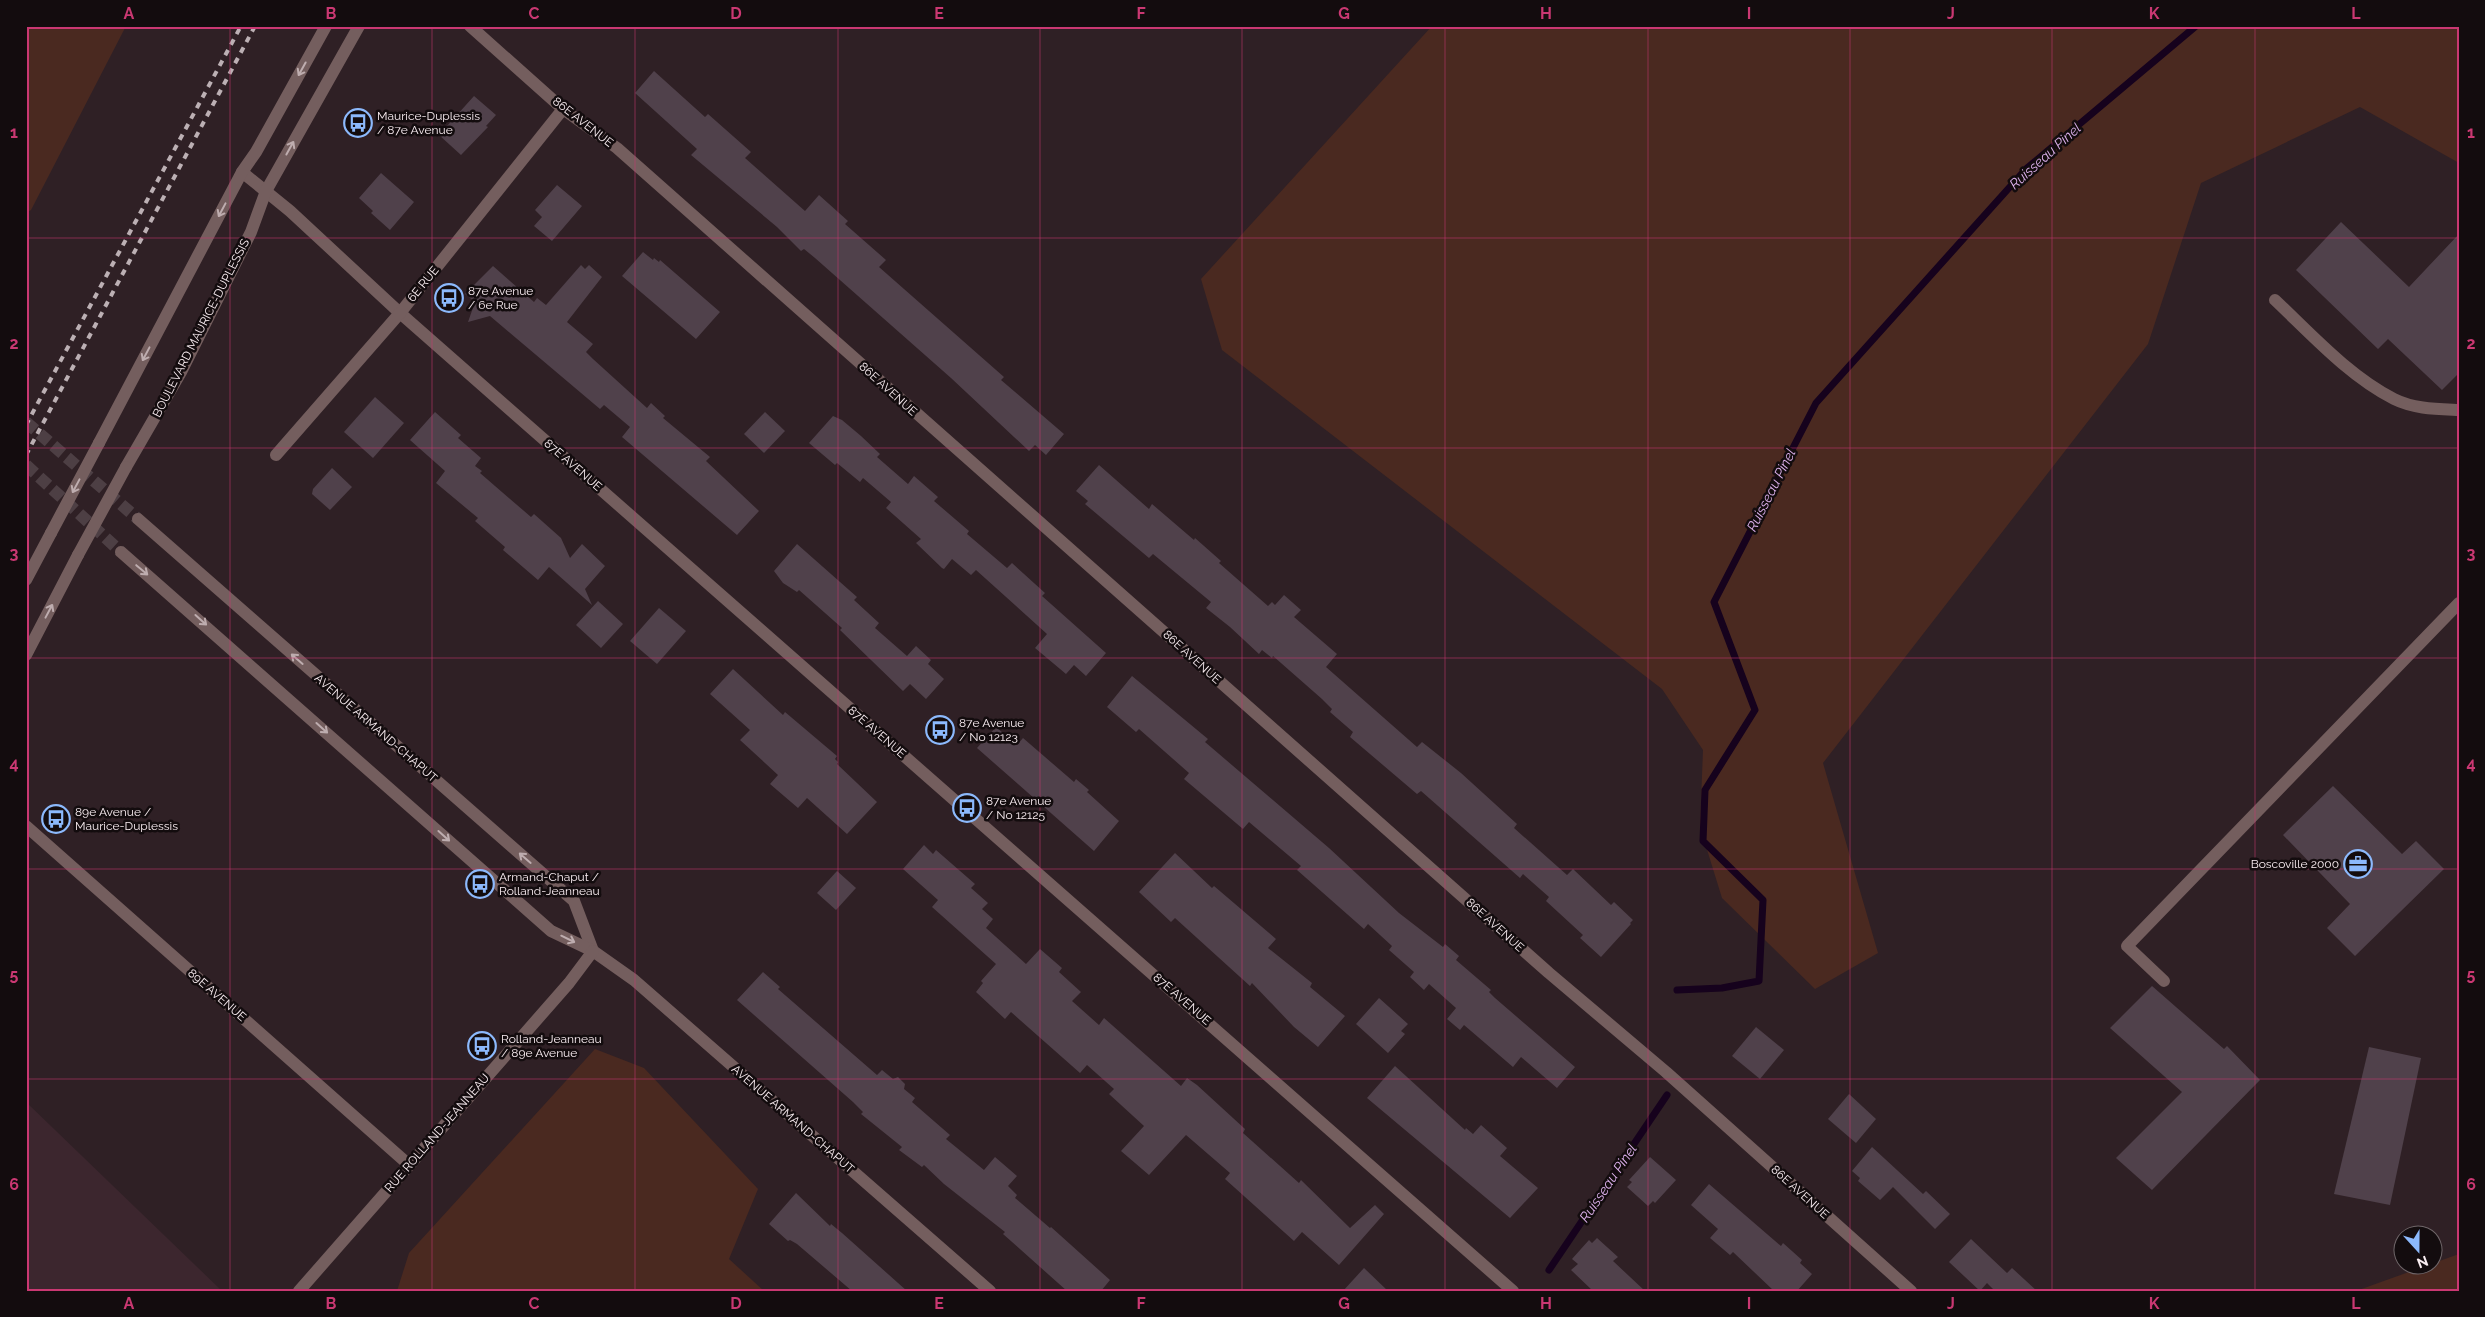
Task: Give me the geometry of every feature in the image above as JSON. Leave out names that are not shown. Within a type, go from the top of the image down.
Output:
[{"type":"street","points":[[26,580],[242,172],[256,152],[326,26]]},
{"type":"street","name":"BOULEVARD MAURICE-DUPLESSIS","points":[[26,654],[126,467],[181,372],[251,232],[266,191],[359,26]]},
{"type":"street","name":"86E AVENUE","points":[[470,26],[563,109],[632,161],[1549,973],[1666,1072],[1911,1291]]},
{"type":"street","name":"6E RUE","points":[[276,455],[400,313],[563,109]]},
{"type":"street","name":"87E AVENUE","points":[[242,172],[266,191],[400,313],[1513,1291]]},
{"type":"street","points":[[2275,300],[2354,373],[2395,400],[2421,408],[2459,410]]},
{"type":"street","name":"AVENUE ARMAND-CHAPUT","points":[[138,519],[574,901],[593,951]]},
{"type":"street","name":"AVENUE ARMAND-CHAPUT","points":[[121,552],[551,931],[593,951],[634,980],[990,1291]]},
{"type":"street","points":[[2164,981],[2127,946],[2459,603]]},
{"type":"street","name":"89E AVENUE","points":[[26,826],[408,1164]]},
{"type":"street","name":"RUE ROLLAND-JEANNEAU","points":[[299,1291],[569,982],[593,951]]},
{"type":"shaded area","points":[[26,26],[126,26],[31,210],[26,213]]},
{"type":"shaded area","points":[[1432,26],[2459,26],[2459,163],[2360,107],[2201,183],[2148,344],[1823,763],[1878,953],[1815,989],[1722,898],[1700,827],[1703,750],[1662,689],[1222,350],[1201,279]]},
{"type":"shaded area","points":[[595,1049],[644,1068],[758,1189],[729,1259],[764,1291],[397,1291],[409,1253]]},
{"type":"shaded area","points":[[26,1102],[222,1291],[26,1291]]},
{"type":"shaded area","points":[[2459,1254],[2459,1291],[2356,1291],[2403,1274],[2442,1274],[2442,1260]]},
{"type":"building","points":[[654,71],[705,117],[708,114],[751,152],[745,158],[805,211],[819,195],[848,221],[845,224],[886,260],[879,267],[1004,377],[1001,380],[1064,434],[1046,455],[1035,445],[1029,451],[951,378],[815,258],[804,249],[801,251],[777,227],[691,155],[697,149],[635,93]]},
{"type":"building","points":[[474,96],[496,115],[486,126],[488,127],[461,155],[439,135]]},
{"type":"building","points":[[381,173],[414,202],[390,230],[371,213],[373,211],[359,198]]},
{"type":"building","points":[[557,185],[582,206],[552,241],[534,226],[542,217],[535,210]]},
{"type":"building","points":[[2341,222],[2409,287],[2459,234],[2459,373],[2442,390],[2388,339],[2378,349],[2296,270]]},
{"type":"building","points":[[643,252],[653,260],[654,258],[659,262],[660,260],[720,312],[696,339],[622,276]]},
{"type":"building","points":[[581,265],[585,269],[589,265],[602,277],[567,322],[593,344],[586,352],[593,359],[647,408],[651,403],[665,416],[663,418],[710,457],[706,461],[759,511],[737,535],[622,437],[630,427],[604,405],[600,409],[490,316],[468,322],[475,302],[465,294],[493,266],[534,302],[537,298],[546,305]]},
{"type":"building","points":[[375,397],[404,423],[373,458],[344,432]]},
{"type":"building","points":[[435,412],[461,435],[458,438],[481,458],[475,466],[482,471],[480,473],[531,517],[534,514],[561,538],[570,558],[582,544],[605,566],[585,589],[592,605],[549,567],[538,580],[503,550],[505,547],[475,521],[478,518],[436,483],[445,471],[410,440]]},
{"type":"building","points":[[765,412],[785,431],[764,453],[744,434]]},
{"type":"building","points":[[833,416],[842,420],[861,436],[880,454],[877,457],[908,484],[914,476],[938,497],[934,501],[969,531],[967,534],[1007,568],[1012,563],[1045,593],[1042,596],[1106,653],[1086,676],[1074,665],[1066,674],[1035,648],[1047,634],[976,570],[971,575],[952,559],[944,569],[942,568],[916,543],[921,539],[886,508],[891,502],[863,478],[860,482],[837,463],[835,465],[809,443]]},
{"type":"building","points":[[1099,465],[1149,509],[1152,504],[1194,540],[1195,538],[1221,561],[1219,563],[1268,606],[1272,602],[1275,605],[1284,595],[1301,610],[1294,617],[1337,654],[1326,667],[1417,747],[1422,742],[1461,773],[1517,824],[1514,828],[1567,875],[1573,869],[1611,905],[1614,902],[1633,920],[1601,957],[1580,938],[1583,935],[1546,901],[1549,897],[1523,874],[1520,878],[1421,791],[1417,794],[1350,737],[1353,732],[1330,712],[1332,709],[1273,656],[1272,658],[1262,650],[1259,654],[1206,608],[1211,602],[1153,554],[1149,558],[1085,504],[1088,501],[1076,491]]},
{"type":"building","points":[[332,468],[352,487],[330,510],[312,494],[313,489]]},
{"type":"building","points":[[797,544],[857,597],[854,600],[879,623],[875,628],[907,656],[916,646],[931,660],[928,664],[944,679],[926,699],[910,684],[903,691],[840,630],[842,628],[799,590],[797,592],[783,583],[774,571]]},
{"type":"building","points":[[598,601],[623,624],[601,648],[576,625]]},
{"type":"building","points":[[659,608],[686,631],[657,664],[630,641]]},
{"type":"building","points":[[733,669],[783,715],[785,712],[837,756],[835,759],[838,762],[837,764],[877,802],[847,834],[807,798],[798,808],[770,784],[778,775],[740,740],[750,730],[710,694]]},
{"type":"building","points":[[1132,676],[1208,739],[1205,742],[1329,848],[1399,913],[1443,947],[1445,944],[1459,956],[1456,960],[1491,990],[1489,992],[1495,998],[1575,1067],[1557,1088],[1521,1057],[1513,1067],[1464,1025],[1460,1030],[1447,1019],[1456,1008],[1429,984],[1424,990],[1410,977],[1414,972],[1389,950],[1392,946],[1368,924],[1364,929],[1297,870],[1301,866],[1249,822],[1243,829],[1184,779],[1189,773],[1139,729],[1136,732],[1107,707]]},
{"type":"building","points":[[996,727],[1017,745],[1023,738],[1074,782],[1076,779],[1089,790],[1087,792],[1119,821],[1094,851],[977,748]]},
{"type":"building","points":[[2333,786],[2402,854],[2416,841],[2444,869],[2355,956],[2327,928],[2350,904],[2283,835]]},
{"type":"building","points":[[924,845],[933,854],[936,850],[975,884],[971,888],[988,903],[982,909],[993,919],[986,928],[1026,964],[1040,949],[1062,968],[1059,972],[1081,992],[1072,1001],[1099,1025],[1104,1018],[1181,1086],[1187,1078],[1197,1085],[1245,1129],[1243,1133],[1299,1183],[1301,1180],[1350,1228],[1375,1205],[1384,1214],[1339,1265],[1302,1232],[1294,1241],[1225,1179],[1230,1173],[1186,1135],[1149,1175],[1121,1151],[1144,1126],[1109,1094],[1114,1089],[1087,1065],[1080,1073],[1011,1012],[1005,1019],[976,992],[983,983],[981,981],[996,964],[932,907],[938,900],[903,869]]},
{"type":"building","points":[[1175,853],[1212,888],[1214,886],[1276,939],[1268,948],[1312,983],[1310,987],[1345,1016],[1318,1047],[1294,1027],[1252,983],[1250,986],[1175,918],[1171,922],[1139,892]]},
{"type":"building","points":[[837,871],[856,888],[836,910],[817,893]]},
{"type":"building","points":[[763,972],[780,987],[778,989],[877,1075],[882,1070],[893,1079],[898,1077],[905,1084],[904,1089],[915,1098],[912,1102],[950,1135],[946,1139],[984,1170],[995,1157],[1017,1176],[1008,1186],[1017,1195],[1015,1198],[1051,1227],[1110,1280],[1101,1291],[1067,1291],[1003,1234],[1005,1232],[944,1184],[924,1165],[922,1167],[899,1150],[902,1147],[861,1114],[863,1112],[853,1102],[737,1000]]},
{"type":"building","points":[[2152,986],[2224,1049],[2227,1046],[2260,1080],[2152,1190],[2116,1158],[2182,1092],[2110,1028]]},
{"type":"building","points":[[1379,998],[1408,1024],[1401,1031],[1405,1034],[1388,1053],[1356,1024]]},
{"type":"building","points":[[1756,1027],[1784,1050],[1760,1079],[1732,1056]]},
{"type":"building","points":[[2369,1047],[2421,1058],[2390,1205],[2334,1194]]},
{"type":"building","points":[[1395,1066],[1465,1130],[1466,1128],[1473,1134],[1481,1125],[1507,1148],[1500,1156],[1538,1188],[1510,1218],[1367,1098]]},
{"type":"building","points":[[1849,1094],[1876,1119],[1856,1143],[1828,1119]]},
{"type":"building","points":[[1872,1147],[1923,1194],[1926,1191],[1950,1214],[1935,1229],[1893,1187],[1880,1200],[1858,1181],[1860,1178],[1852,1171]]},
{"type":"building","points":[[1650,1157],[1676,1180],[1655,1203],[1653,1201],[1648,1206],[1627,1187],[1632,1182],[1629,1180]]},
{"type":"building","points":[[1709,1184],[1781,1246],[1783,1243],[1802,1260],[1800,1263],[1812,1274],[1797,1291],[1774,1291],[1733,1252],[1730,1255],[1710,1238],[1718,1229],[1691,1205]]},
{"type":"building","points":[[796,1193],[830,1226],[831,1224],[842,1233],[907,1291],[852,1291],[797,1244],[790,1240],[788,1241],[769,1224]]},
{"type":"building","points":[[1597,1238],[1618,1257],[1613,1261],[1645,1291],[1593,1291],[1571,1270],[1578,1264],[1572,1259],[1589,1240],[1592,1243]]},
{"type":"building","points":[[1971,1239],[2007,1273],[2012,1268],[2037,1291],[1991,1291],[1993,1289],[1987,1283],[1980,1291],[1949,1262]]},
{"type":"building","points":[[1364,1268],[1388,1291],[1343,1291]]},
{"type":"waterway","name":"Ruisseau Pinel","points":[[1677,990],[1722,988],[1759,981],[1763,900],[1703,841],[1705,790],[1755,710],[1714,602],[1816,403],[2026,169],[2196,26]]},
{"type":"waterway","name":"Ruisseau Pinel","points":[[1549,1270],[1667,1095]]},
{"type":"tunnel","points":[[26,422],[138,519]]},
{"type":"tunnel","points":[[26,465],[121,552]]},
{"type":"railway","points":[[26,425],[241,26]]},
{"type":"railway","points":[[26,455],[255,26]]},
{"type":"place","name":"Maurice-Duplessis / 87e Avenue","points":[[358,123]]},
{"type":"place","name":"87e Avenue / 6e Rue","points":[[449,298]]},
{"type":"place","name":"87e Avenue / No 12123","points":[[940,730]]},
{"type":"place","name":"87e Avenue / No 12125","points":[[967,808]]},
{"type":"place","name":"89e Avenue / Maurice-Duplessis","points":[[56,819]]},
{"type":"place","name":"Boscoville 2000","points":[[2358,864]]},
{"type":"place","name":"Armand-Chaput / Rolland-Jeanneau","points":[[480,884]]},
{"type":"place","name":"Rolland-Jeanneau / 89e Avenue","points":[[482,1046]]}]
